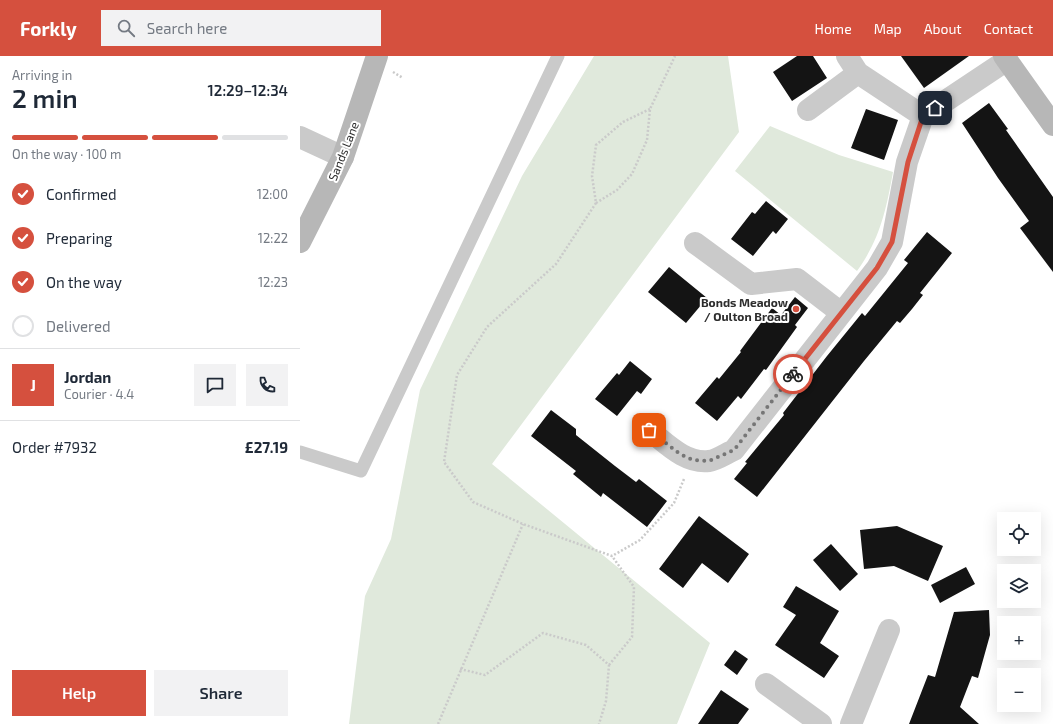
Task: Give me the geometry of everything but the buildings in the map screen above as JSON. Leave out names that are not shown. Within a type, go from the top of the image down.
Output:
[{"type":"street","name":"Sands Lane","points":[[300,242],[343,157],[377,56]]},
{"type":"street","points":[[649,430],[680,454],[693,460],[709,461],[734,450],[840,312],[877,268],[892,242],[908,162],[923,116],[1005,58],[1053,125]]},
{"type":"street","points":[[808,110],[853,64],[923,116]]},
{"type":"street","points":[[300,137],[343,157]]},
{"type":"street","points":[[695,243],[751,284],[797,279],[840,312]]},
{"type":"street","points":[[851,724],[889,630]]},
{"type":"street","points":[[766,684],[821,724]]},
{"type":"lane","points":[[300,452],[361,471],[558,56]]},
{"type":"path","points":[[599,724],[606,701],[609,665],[632,637],[634,587],[612,556],[523,524],[473,502],[444,462],[457,375],[487,327],[556,264],[596,203],[617,190],[632,174],[647,140],[650,109],[675,56]]},
{"type":"path","points":[[396,74],[403,78]]},
{"type":"path","points":[[596,203],[592,176],[596,145],[623,122],[650,109]]},
{"type":"path","points":[[612,556],[640,540],[674,503],[693,460]]},
{"type":"path","points":[[438,724],[460,669],[523,524]]},
{"type":"path","points":[[460,669],[485,675],[543,633],[586,645],[609,665]]},
{"type":"shaded area","points":[[594,56],[728,56],[739,132],[492,464],[710,643],[677,724],[349,724],[365,596],[391,539],[420,390],[522,176]]},
{"type":"shaded area","points":[[770,126],[839,155],[893,172],[885,212],[877,236],[857,271],[735,171]]},
{"type":"way so far","points":[[649,430],[680,454],[693,460],[709,461],[734,450],[793,374]]},
{"type":"place","name":"Bonds Meadow / Oulton Broad","points":[[796,309]]},
{"type":"route","points":[[793,374],[840,312],[877,268],[892,242],[908,162],[923,116],[935,108]]}]
